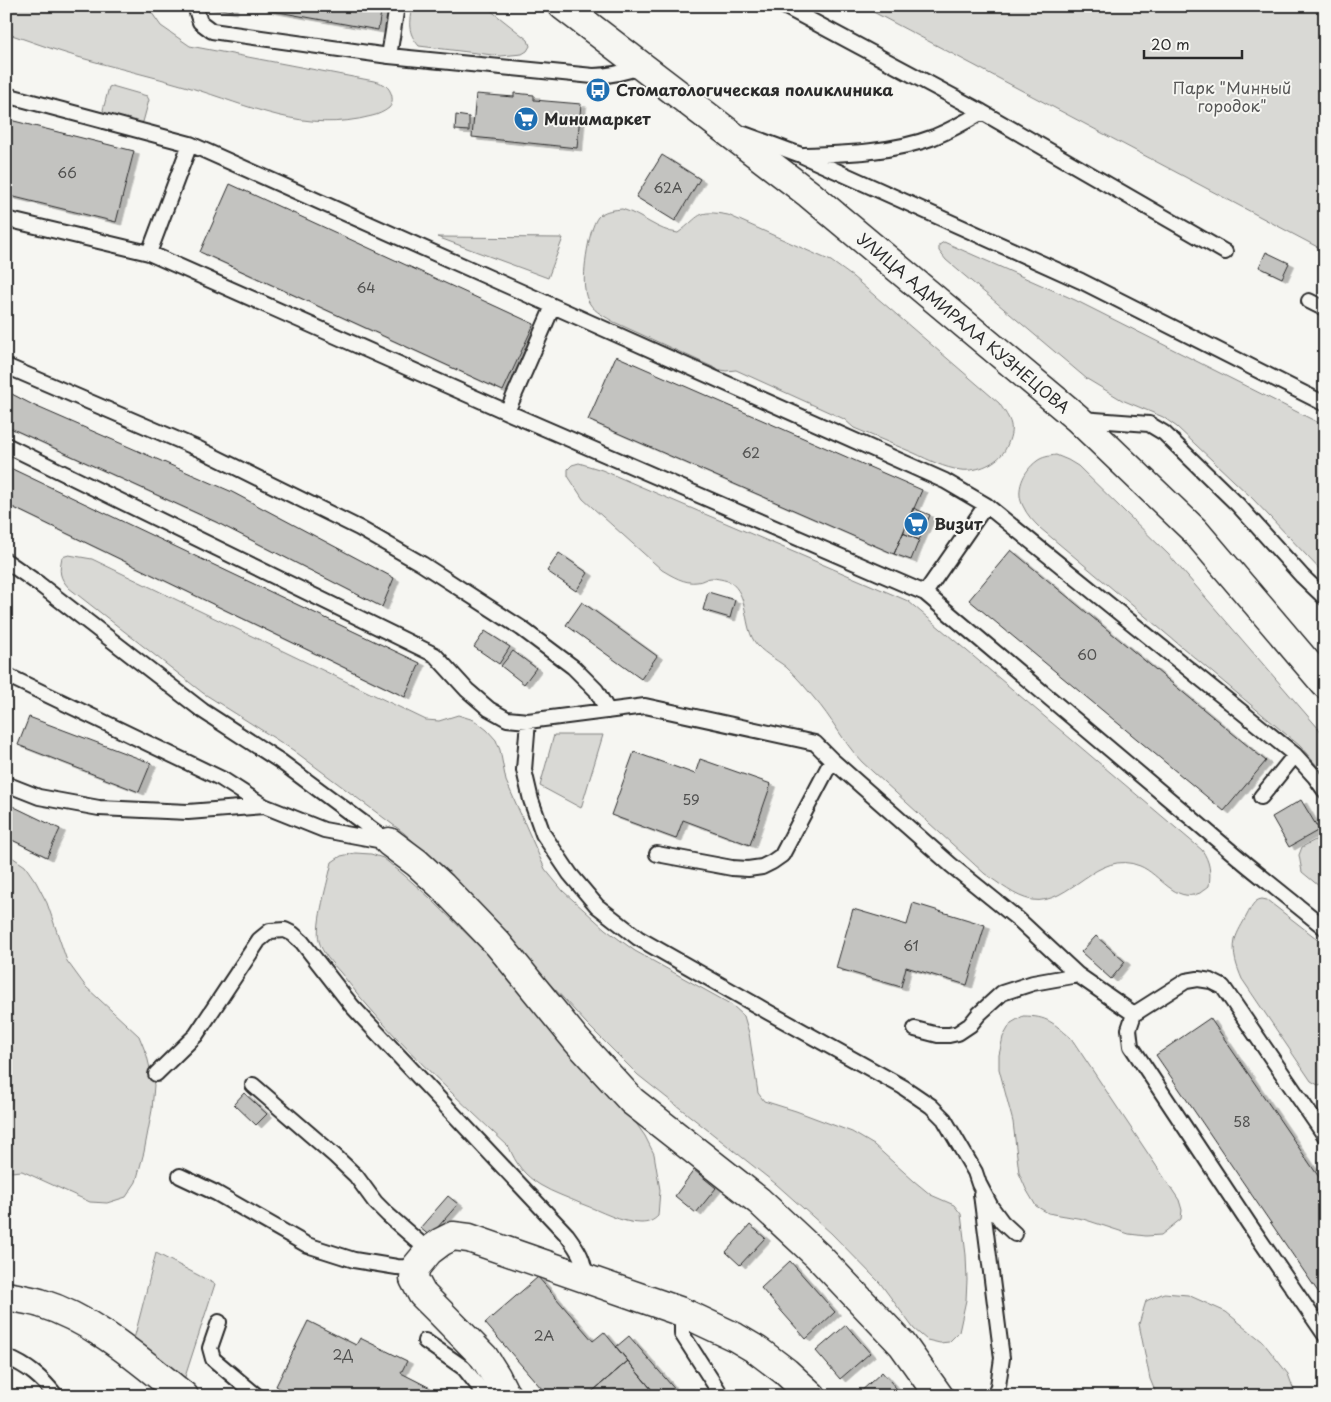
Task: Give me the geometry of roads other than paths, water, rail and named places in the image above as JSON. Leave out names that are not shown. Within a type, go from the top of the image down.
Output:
[{"type":"street","name":"УЛИЦА АДМИРАЛА КУЗНЕЦОВА","points":[[563,6],[809,194],[1077,418],[1194,531],[1325,684]]},
{"type":"street","points":[[389,842],[442,886],[498,944],[577,1041],[632,1101],[759,1200],[818,1256],[902,1344],[939,1396]]},
{"type":"street","points":[[500,1395],[496,1376],[484,1358],[422,1294],[414,1279],[422,1259],[441,1242],[453,1236],[469,1238],[682,1312],[735,1337],[757,1350],[786,1372],[812,1396]]},
{"type":"street","points":[[6,1296],[40,1303],[65,1313],[108,1336],[184,1396]]},
{"type":"lane","points":[[195,6],[200,22],[212,31],[389,56],[593,76],[614,75],[642,66]]},
{"type":"lane","points":[[389,56],[398,6]]},
{"type":"lane","points":[[784,6],[982,112],[1226,252]]},
{"type":"lane","points":[[6,95],[190,144],[945,482],[986,504],[1295,755],[1325,791]]},
{"type":"lane","points":[[801,155],[854,154],[905,145],[934,137],[982,112]]},
{"type":"lane","points":[[715,124],[801,155],[1082,281],[1325,404]]},
{"type":"lane","points":[[150,253],[190,144]]},
{"type":"lane","points":[[6,219],[150,253],[507,412],[925,593],[1247,866],[1325,928]]},
{"type":"lane","points":[[1309,301],[1325,309]]},
{"type":"lane","points":[[507,412],[553,306]]},
{"type":"lane","points":[[6,366],[199,450],[359,528],[422,564],[521,628],[573,667],[596,690],[608,711]]},
{"type":"lane","points":[[1077,418],[1149,424],[1164,433],[1238,505],[1302,576],[1325,598]]},
{"type":"lane","points":[[6,445],[435,655],[467,690],[489,709],[507,718],[528,721],[646,706],[815,742],[832,760],[951,865],[1019,920],[1078,975],[1134,1014]]},
{"type":"lane","points":[[925,593],[986,504]]},
{"type":"lane","points":[[6,561],[39,584],[203,711],[280,761],[389,842]]},
{"type":"lane","points":[[6,675],[222,779],[264,806],[324,830],[389,842]]},
{"type":"lane","points":[[528,721],[524,770],[530,800],[543,834],[570,874],[597,906],[638,938],[903,1087],[931,1106],[944,1119],[975,1172],[991,1207],[1002,1222],[1015,1234]]},
{"type":"lane","points":[[1261,797],[1295,755]]},
{"type":"lane","points":[[657,854],[732,868],[748,869],[762,867],[772,862],[782,855],[832,760]]},
{"type":"lane","points":[[6,784],[39,797],[99,808],[188,812],[264,806]]},
{"type":"lane","points":[[156,1074],[196,1035],[259,940],[270,931],[285,930],[302,942],[352,1006],[567,1235],[581,1255],[585,1279]]},
{"type":"lane","points":[[915,1029],[938,1035],[958,1033],[970,1025],[1002,993],[1033,983],[1078,975]]},
{"type":"lane","points":[[1325,1136],[1222,987],[1211,981],[1186,980],[1134,1014],[1129,1029],[1131,1046],[1325,1335]]},
{"type":"lane","points":[[180,1176],[216,1193],[307,1245],[354,1260],[397,1267],[422,1259],[356,1176],[253,1085]]},
{"type":"lane","points":[[979,1184],[1002,1358],[998,1386],[994,1396]]},
{"type":"lane","points":[[682,1312],[682,1334],[718,1390],[719,1396]]},
{"type":"lane","points":[[219,1322],[210,1348],[213,1359],[257,1396]]},
{"type":"lane","points":[[425,1340],[500,1395]]},
{"type":"lane","points":[[6,1357],[21,1364],[41,1378],[56,1396]]},
{"type":"place","name":"Стоматологическая поликлиника","points":[[598,90]]},
{"type":"place","name":"Минимаркет","points":[[526,119]]},
{"type":"place","name":"Визит","points":[[916,524]]},
{"type":"park label","name":"Парк \"Минный городок\"","points":[[1232,97]]}]
